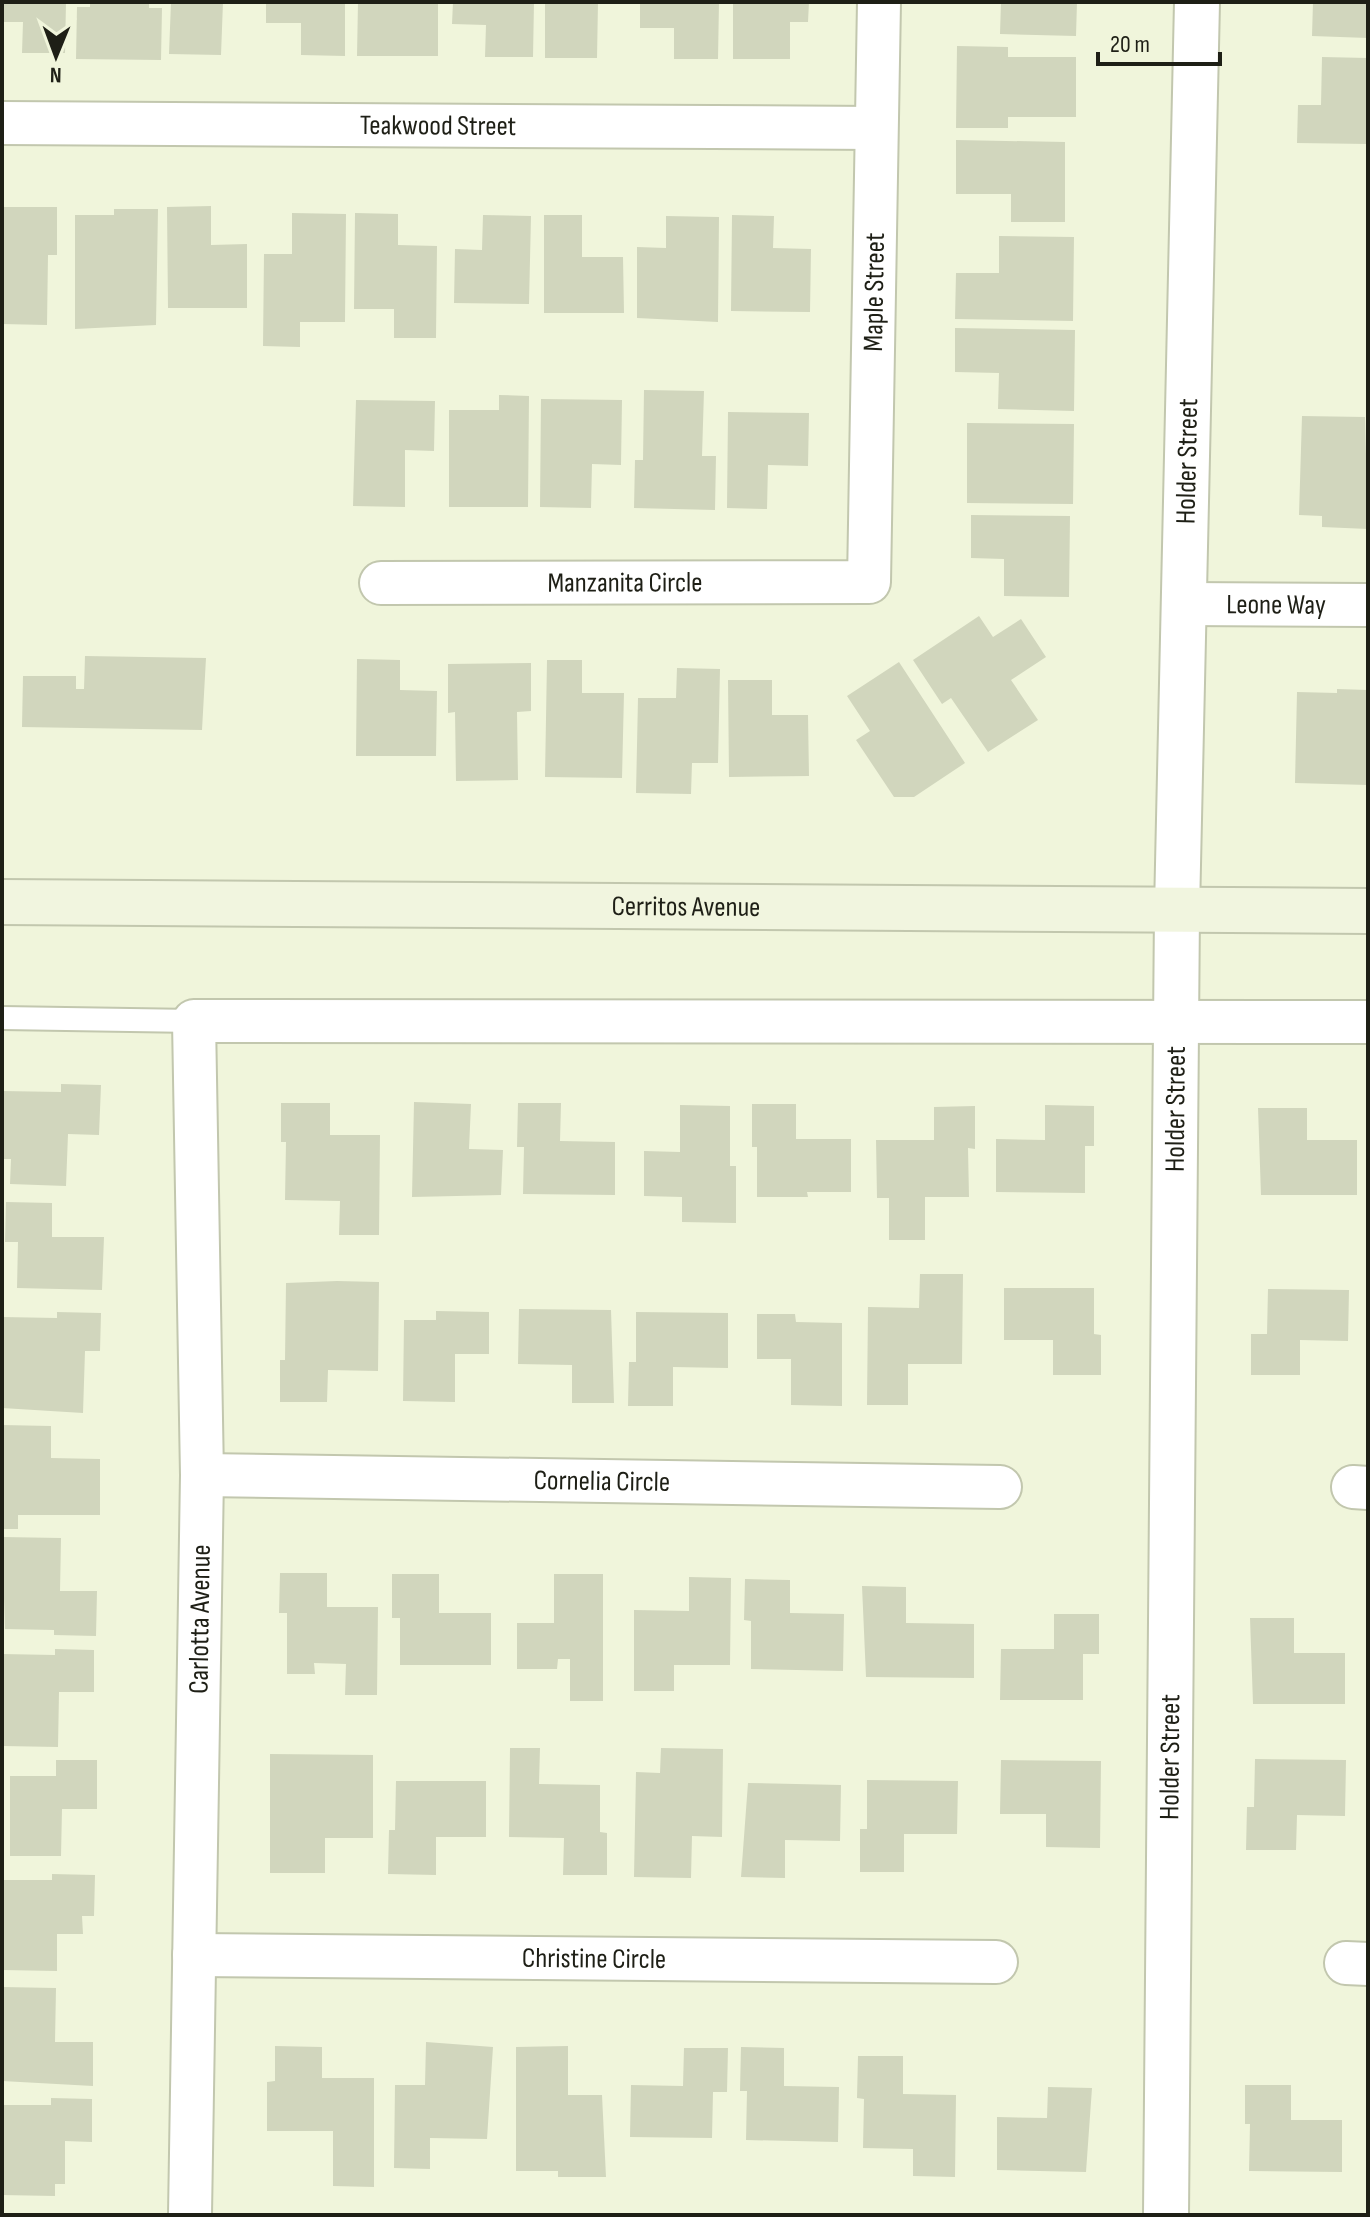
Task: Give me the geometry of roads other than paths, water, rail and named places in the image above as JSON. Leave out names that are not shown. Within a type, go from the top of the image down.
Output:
[{"type":"main road","name":"Cerritos Avenue","points":[[2,902],[1368,911]]},
{"type":"street","name":"Maple Street","points":[[869,582],[879,2]]},
{"type":"street","name":"Holder Street","points":[[1166,2215],[1177,910],[1197,2]]},
{"type":"street","name":"Teakwood Street","points":[[2,123],[876,128]]},
{"type":"street","name":"Manzanita Circle","points":[[381,583],[869,582]]},
{"type":"street","name":"Leone Way","points":[[1184,604],[1368,605]]},
{"type":"street","points":[[194,1021],[1368,1022]]},
{"type":"street","name":"Carlotta Avenue","points":[[190,2215],[202,1475],[194,1021]]},
{"type":"street","name":"Cornelia Circle","points":[[202,1475],[1000,1487]]},
{"type":"street","name":"Christine Circle","points":[[194,1955],[996,1962]]},
{"type":"lane","points":[[2,1018],[194,1021]]}]
